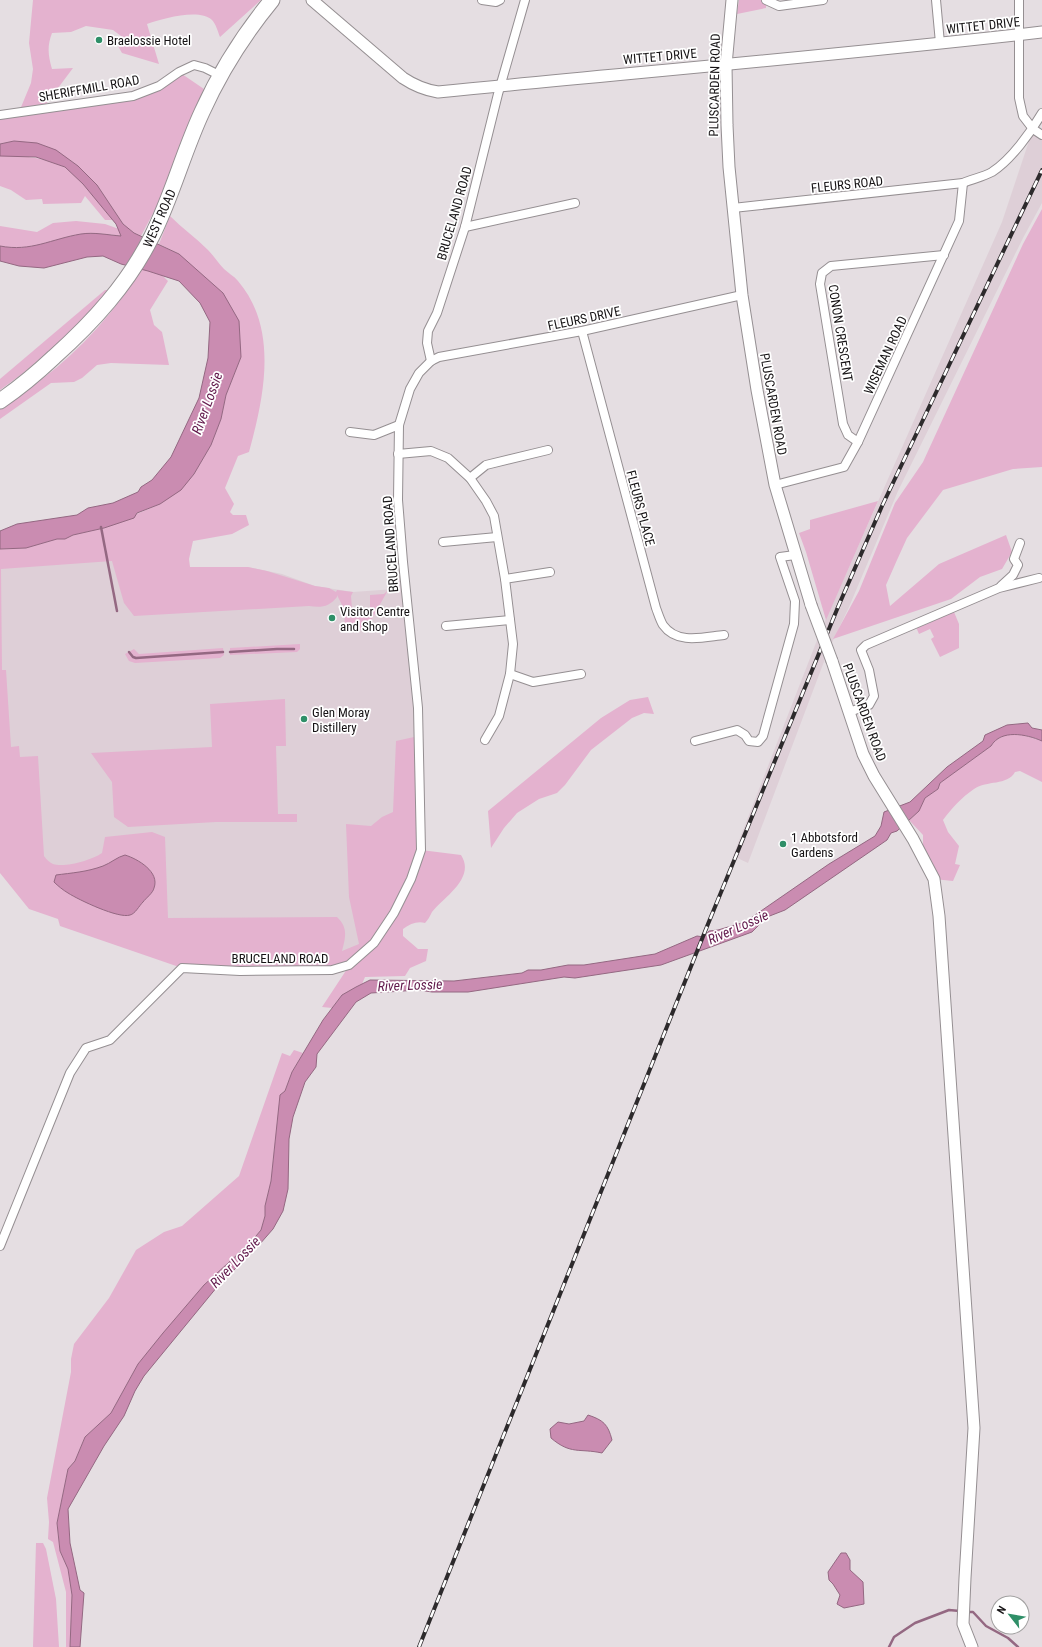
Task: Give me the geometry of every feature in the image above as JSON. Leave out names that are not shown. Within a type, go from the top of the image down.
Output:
[{"type":"highway","name":"WEST ROAD","points":[[0,401],[30,379],[80,334],[112,299],[137,263],[152,237],[165,208],[202,112],[244,37],[272,0]]},
{"type":"main road","name":"WITTET DRIVE","points":[[312,0],[392,70],[413,85],[425,90],[438,92],[649,71],[726,65],[1042,32]]},
{"type":"main road","name":"PLUSCARDEN ROAD","points":[[732,0],[726,65],[729,160],[733,208],[742,296],[757,390],[775,485],[811,605],[832,661],[863,754],[884,795],[912,839],[934,879],[940,924],[974,1428],[964,1591],[964,1624],[972,1647]]},
{"type":"street","points":[[482,0],[496,2],[500,0]]},
{"type":"street","name":"BRUCELAND ROAD","points":[[0,1246],[70,1073],[86,1048],[110,1040],[182,968],[240,971],[332,970],[349,965],[374,943],[394,914],[411,879],[421,850],[418,708],[398,500],[399,425],[410,389],[419,372],[431,361],[427,343],[428,331],[437,313],[465,227],[500,86],[525,0]]},
{"type":"street","points":[[766,0],[779,6],[823,0]]},
{"type":"street","points":[[936,0],[940,43]]},
{"type":"street","points":[[1019,0],[1019,98],[1023,116],[1033,129],[1042,135]]},
{"type":"street","name":"SHERIFFMILL ROAD","points":[[0,115],[133,96],[159,86],[179,72],[194,65],[205,68],[221,76]]},
{"type":"street","name":"FLEURS ROAD","points":[[733,208],[963,183],[992,171],[1012,154],[1033,129],[1042,113]]},
{"type":"street","name":"WISEMAN ROAD","points":[[775,485],[844,467],[858,442],[959,221],[963,183]]},
{"type":"street","points":[[465,227],[575,203]]},
{"type":"street","name":"CONON CRESCENT","points":[[858,442],[848,435],[843,424],[820,284],[822,273],[832,266],[944,256]]},
{"type":"street","name":"FLEURS DRIVE","points":[[431,361],[439,357],[582,331],[742,296]]},
{"type":"street","name":"FLEURS PLACE","points":[[582,331],[656,608],[664,625],[673,635],[687,639],[724,635]]},
{"type":"street","points":[[350,432],[374,435],[399,425]]},
{"type":"street","points":[[470,478],[486,465],[548,450]]},
{"type":"street","points":[[398,454],[431,451],[448,458],[470,478],[486,501],[494,516],[505,579],[512,644],[510,674],[499,716],[485,740]]},
{"type":"street","points":[[443,542],[497,537]]},
{"type":"street","points":[[999,588],[1013,575],[1016,570],[1018,565],[1014,559],[1020,543]]},
{"type":"street","points":[[696,741],[738,730],[745,734],[749,741],[758,742],[763,736],[794,624],[795,601],[780,557],[795,555]]},
{"type":"street","points":[[505,579],[550,572]]},
{"type":"street","points":[[849,712],[869,705],[874,696],[869,670],[861,650],[866,645],[999,588],[1039,578]]},
{"type":"street","points":[[446,626],[510,620]]},
{"type":"street","points":[[510,674],[533,682],[581,674]]},
{"type":"shaded area","points":[[33,0],[261,0],[220,37],[212,20],[198,15],[180,16],[147,24],[159,64],[122,53],[118,46],[121,36],[113,30],[86,26],[71,32],[52,33],[49,42],[49,51],[52,69],[73,68],[43,108],[133,96],[179,72],[204,89],[159,202],[141,236],[134,233],[123,224],[97,185],[70,160],[14,141],[0,144],[0,115],[19,112],[31,83],[33,69],[29,43]]},
{"type":"shaded area","points":[[739,0],[762,0],[766,3],[766,8],[737,14]]},
{"type":"shaded area","points":[[1033,129],[1042,135],[1042,203],[1023,238],[898,491],[849,607],[828,651],[748,863],[733,856],[821,630],[1002,222]]},
{"type":"shaded area","points":[[0,156],[34,158],[52,162],[66,168],[85,186],[113,220],[105,220],[85,196],[81,203],[43,204],[42,199],[26,200],[11,190],[0,186]]},
{"type":"shaded area","points":[[1042,209],[1042,467],[1013,469],[943,490],[907,538],[886,585],[890,606],[939,564],[1006,535],[1012,552],[1002,569],[980,577],[951,599],[833,639],[859,591],[895,503],[923,462],[1023,244]]},
{"type":"shaded area","points":[[170,216],[210,252],[224,269],[238,281],[251,300],[259,320],[263,342],[263,386],[255,431],[249,452],[238,456],[225,488],[234,504],[230,512],[233,515],[246,515],[249,525],[232,534],[193,541],[189,559],[190,567],[248,567],[267,571],[315,586],[329,588],[336,592],[337,590],[353,592],[351,596],[352,609],[370,608],[370,595],[384,594],[388,590],[368,626],[365,629],[358,630],[353,626],[345,626],[344,609],[337,595],[331,603],[321,607],[309,606],[134,616],[124,603],[112,561],[1,569],[2,670],[6,670],[11,747],[19,746],[20,757],[38,756],[44,856],[48,861],[53,864],[64,865],[85,861],[102,853],[105,837],[152,832],[165,837],[168,918],[337,917],[345,929],[345,938],[342,951],[359,944],[349,897],[346,824],[371,826],[382,817],[393,812],[396,741],[414,737],[421,850],[461,855],[465,863],[462,879],[437,906],[425,923],[414,923],[403,929],[403,936],[418,949],[428,949],[426,961],[410,968],[405,976],[365,977],[362,984],[342,995],[332,1008],[322,1007],[349,966],[332,970],[182,968],[60,926],[58,919],[29,909],[0,873],[0,549],[26,548],[57,539],[65,539],[73,535],[104,528],[160,504],[194,474],[211,445],[221,419],[226,395],[241,357],[239,349],[179,254],[159,244]]},
{"type":"shaded area","points":[[76,221],[105,224],[119,229],[121,236],[86,233],[32,246],[0,246],[0,226],[37,232],[53,223]]},
{"type":"shaded area","points":[[142,269],[162,275],[168,281],[150,310],[154,325],[162,332],[169,365],[111,363],[97,365],[82,378],[74,382],[51,383],[0,419],[0,409],[27,391],[71,355],[84,342],[121,300]]},
{"type":"shaded area","points":[[105,290],[110,290],[73,331],[22,374],[0,390],[0,379]]},
{"type":"shaded area","points":[[878,501],[826,620],[799,533],[810,529],[810,520]]},
{"type":"shaded area","name":"Glen Moray Distillery","points":[[107,539],[117,576],[203,567],[248,567],[282,574],[315,586],[353,592],[395,589],[401,572],[418,708],[419,823],[371,939],[345,957],[184,961],[0,873],[0,562]]},
{"type":"shaded area","points":[[954,612],[959,624],[959,648],[940,657],[931,639],[934,637],[930,629],[919,634],[916,627]]},
{"type":"shaded area","points":[[300,644],[300,649],[297,652],[230,655],[230,648]]},
{"type":"shaded area","points":[[223,648],[224,655],[220,658],[135,663],[129,661],[125,654],[134,649],[139,654]]},
{"type":"shaded area","points":[[648,697],[654,714],[644,713],[632,718],[591,750],[565,785],[557,793],[539,799],[517,813],[504,828],[491,848],[488,811],[601,718],[630,700]]},
{"type":"shaded area","points":[[285,699],[286,746],[276,746],[278,814],[297,814],[297,822],[216,822],[128,827],[114,817],[112,782],[91,753],[212,747],[210,704]]},
{"type":"shaded area","points":[[1008,734],[1023,735],[1042,741],[1042,782],[1020,771],[1015,772],[1007,779],[1002,781],[979,786],[961,799],[943,820],[948,832],[959,846],[955,864],[960,865],[953,881],[934,879],[923,858],[923,835],[909,820],[919,811],[925,798],[938,789],[940,783],[991,746],[994,741]]},
{"type":"shaded area","points":[[294,1050],[303,1053],[292,1072],[285,1091],[275,1143],[271,1181],[265,1206],[265,1216],[261,1230],[204,1285],[138,1364],[111,1413],[85,1437],[75,1461],[68,1469],[57,1523],[60,1551],[68,1569],[72,1595],[70,1647],[66,1647],[66,1592],[53,1542],[48,1539],[49,1522],[47,1498],[71,1372],[71,1359],[74,1344],[109,1298],[136,1250],[164,1232],[182,1226],[239,1176],[282,1053],[290,1056]]},
{"type":"shaded area","points":[[36,1543],[43,1543],[46,1549],[56,1599],[59,1647],[33,1647]]},
{"type":"water","name":"River Lossie","points":[[14,141],[37,143],[56,150],[78,166],[97,185],[123,224],[134,233],[179,254],[223,293],[239,321],[241,357],[226,395],[221,419],[211,445],[194,474],[181,490],[160,504],[137,513],[134,518],[104,528],[26,548],[0,549],[0,531],[17,524],[77,515],[88,508],[113,503],[138,492],[141,487],[152,480],[171,457],[199,398],[208,358],[210,322],[200,303],[179,281],[121,264],[103,256],[87,257],[44,268],[19,266],[0,261],[0,246],[31,246],[86,233],[121,236],[116,224],[83,184],[65,167],[36,157],[0,156],[0,144]]},
{"type":"water","name":"River Lossie","points":[[1028,723],[1032,728],[1042,730],[1042,741],[1029,736],[1014,734],[1001,737],[940,783],[938,789],[925,798],[919,811],[897,831],[891,833],[887,840],[785,910],[767,917],[752,932],[661,965],[575,978],[564,977],[468,992],[432,992],[419,990],[371,993],[356,1002],[317,1054],[316,1067],[305,1082],[293,1117],[289,1139],[288,1189],[283,1211],[273,1229],[217,1287],[144,1376],[135,1391],[124,1416],[104,1446],[68,1509],[70,1543],[80,1590],[84,1593],[80,1647],[70,1647],[72,1595],[68,1569],[60,1551],[57,1523],[68,1469],[75,1461],[85,1437],[111,1413],[138,1364],[163,1333],[204,1285],[251,1242],[261,1230],[271,1181],[280,1095],[285,1091],[292,1072],[323,1020],[342,995],[370,980],[454,981],[522,973],[528,970],[541,970],[568,965],[584,965],[655,954],[697,936],[704,937],[709,931],[718,930],[745,922],[829,864],[875,836],[881,826],[884,812],[910,802],[947,767],[983,741],[985,735],[1007,725]]},
{"type":"water","points":[[125,855],[147,867],[154,877],[155,882],[152,892],[135,912],[130,915],[108,912],[73,896],[54,882],[56,875],[97,868]]},
{"type":"water","points":[[588,1415],[604,1423],[609,1430],[612,1440],[602,1453],[570,1449],[564,1447],[551,1438],[550,1429],[558,1422],[569,1424],[584,1421]]},
{"type":"water","points":[[841,1553],[846,1553],[850,1560],[850,1570],[863,1582],[864,1604],[844,1608],[837,1604],[840,1595],[829,1580],[828,1572]]},
{"type":"waterway","points":[[101,527],[117,611]]},
{"type":"waterway","points":[[230,652],[294,649]]},
{"type":"waterway","points":[[129,652],[136,658],[223,652]]},
{"type":"waterway","points":[[889,1647],[894,1637],[915,1623],[949,1610],[960,1611]]},
{"type":"waterway","points":[[967,1612],[973,1612],[986,1626],[1008,1638],[1018,1647]]},
{"type":"railway","points":[[419,1647],[708,924],[838,607],[882,506],[1042,170]]},
{"type":"place","name":"Braelossie Hotel","points":[[99,40]]},
{"type":"place","name":"Visitor Centre and Shop","points":[[332,618]]},
{"type":"place","name":"Glen Moray Distillery","points":[[304,719]]},
{"type":"place","name":"1 Abbotsford Gardens","points":[[783,844]]}]
